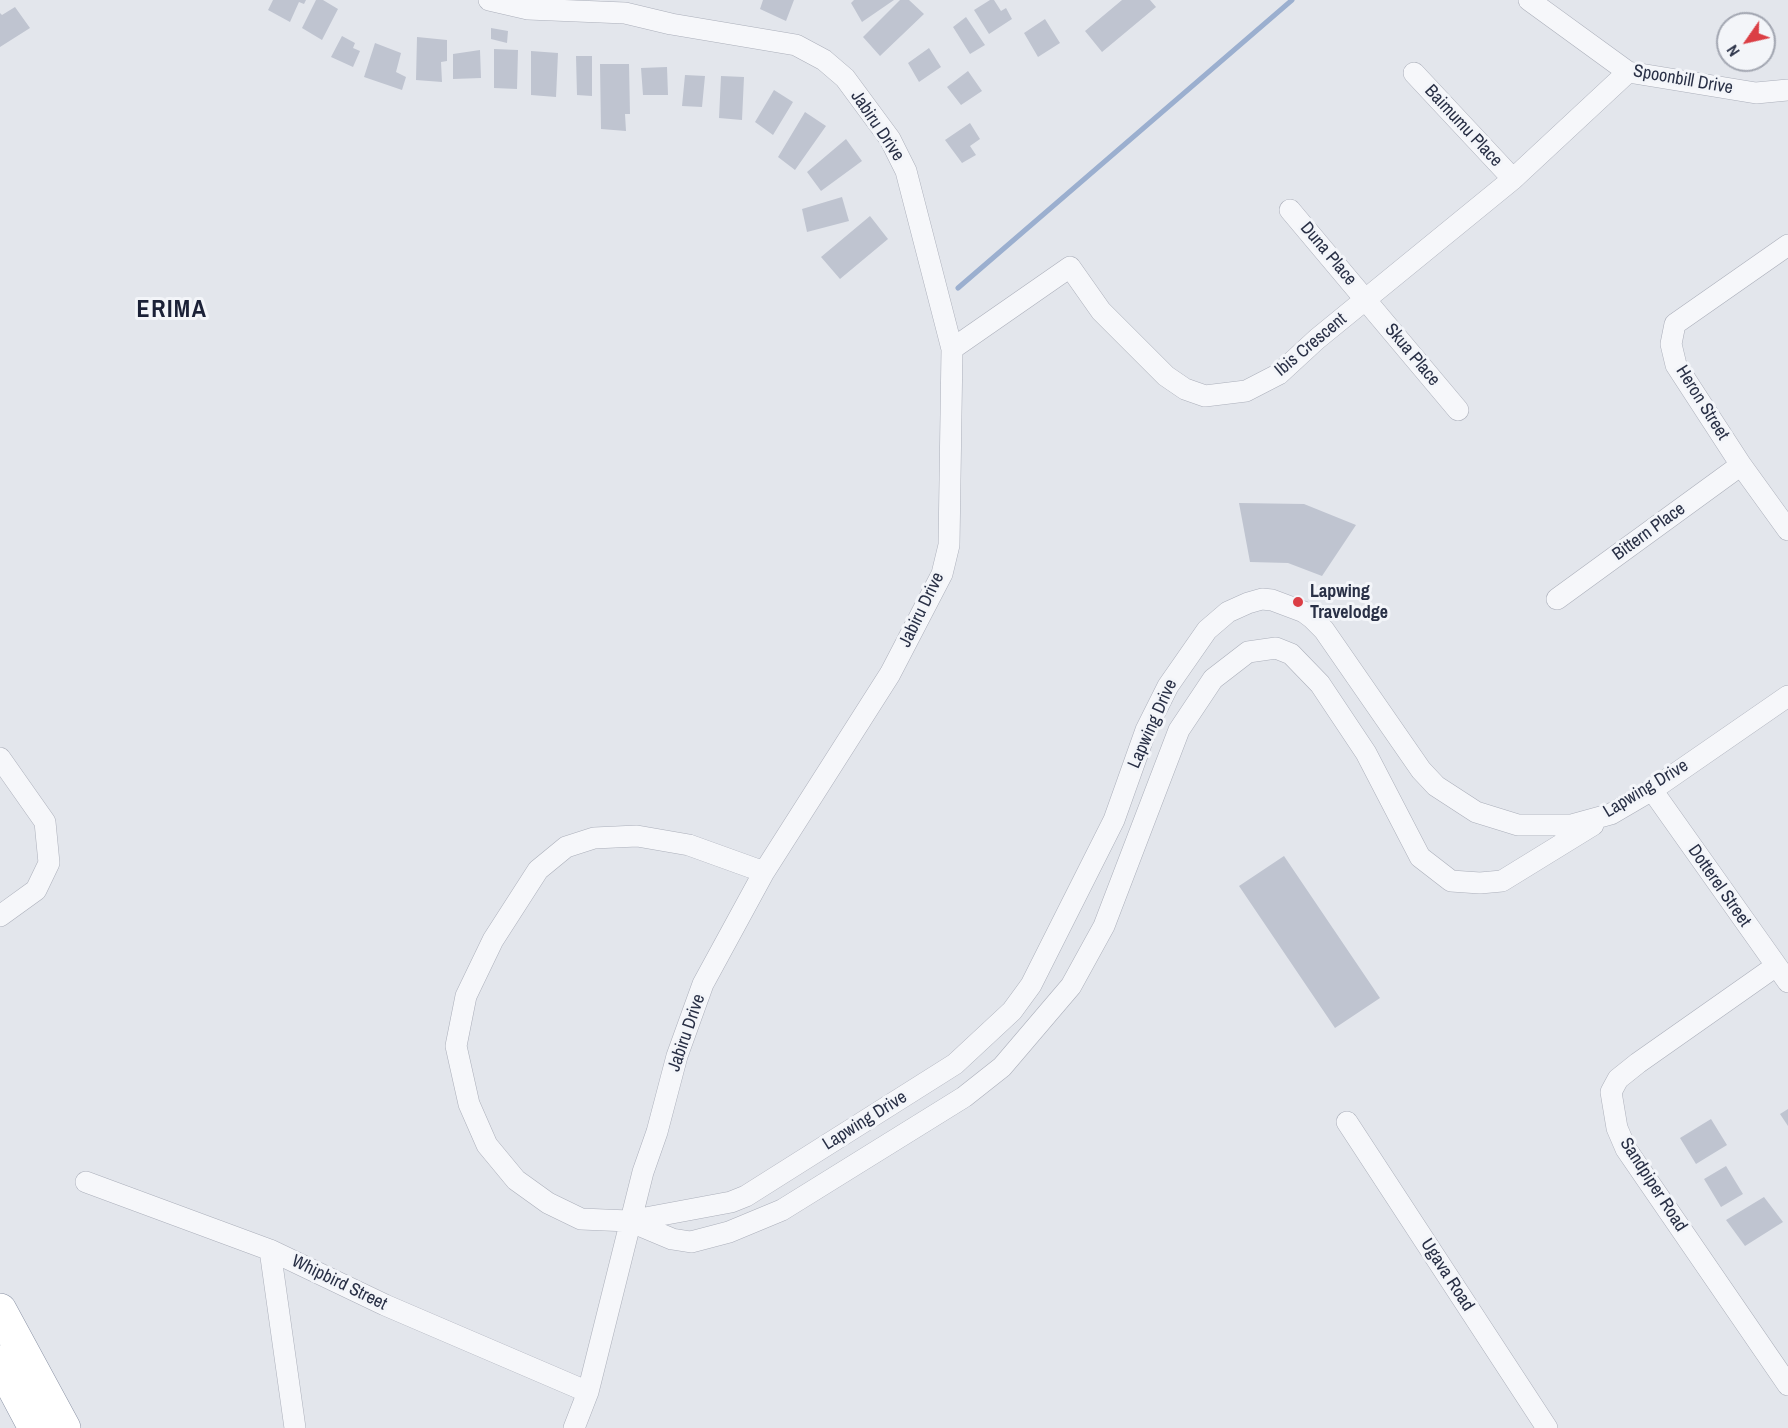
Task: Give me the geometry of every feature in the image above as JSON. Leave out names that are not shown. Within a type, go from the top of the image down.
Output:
[{"type":"highway","points":[[0,1310],[64,1428]]},
{"type":"highway","points":[[0,1362],[35,1428]]},
{"type":"street","name":"Jabiru Drive","points":[[489,0],[528,9],[627,7],[671,24],[796,45],[824,60],[845,78],[890,140],[906,171],[952,349],[949,545],[942,574],[890,674],[764,872],[703,984],[678,1056],[629,1221],[588,1392],[574,1428]]},
{"type":"street","name":"Spoonbill Drive","points":[[1529,0],[1628,72],[1756,93],[1788,90]]},
{"type":"street","name":"Ibis Crescent","points":[[952,349],[1070,267],[1101,311],[1166,376],[1195,395],[1246,391],[1279,374],[1366,299],[1513,179],[1628,72]]},
{"type":"street","name":"Baimumu Place","points":[[1414,73],[1513,179]]},
{"type":"street","name":"Duna Place","points":[[1290,210],[1366,299]]},
{"type":"street","name":"Heron Street","points":[[1788,245],[1675,324],[1671,344],[1676,365],[1741,465],[1788,530]]},
{"type":"street","name":"Skua Place","points":[[1366,299],[1458,410]]},
{"type":"street","name":"Bittern Place","points":[[1557,599],[1741,465]]},
{"type":"street","name":"Lapwing Drive","points":[[629,1221],[731,1202],[746,1196],[955,1064],[1012,1011],[1031,985],[1114,820],[1146,730],[1168,686],[1207,630],[1228,612],[1262,599],[1272,600],[1304,612],[1324,630],[1421,770],[1436,786],[1463,805],[1489,817],[1529,826],[1571,825],[1611,814],[1652,789],[1788,696]]},
{"type":"street","points":[[764,872],[689,845],[637,836],[594,838],[566,847],[538,870],[493,940],[466,996],[456,1046],[469,1104],[487,1145],[516,1180],[548,1203],[581,1220],[629,1221],[650,1227],[662,1235],[691,1242],[729,1232],[782,1210],[964,1097],[1002,1067],[1071,986],[1104,926],[1179,730],[1213,680],[1248,652],[1276,648],[1291,654],[1320,684],[1366,753],[1420,857],[1451,881],[1480,883],[1503,881],[1611,814]]},
{"type":"street","points":[[0,758],[45,822],[49,863],[36,890],[0,916]]},
{"type":"street","name":"Dotterel Street","points":[[1652,789],[1782,974]]},
{"type":"street","name":"Sandpiper Road","points":[[1782,974],[1631,1068],[1618,1079],[1611,1092],[1617,1128],[1626,1149],[1788,1385]]},
{"type":"street","name":"Ugava Road","points":[[1347,1122],[1547,1428]]},
{"type":"street","name":"Whipbird Street","points":[[86,1182],[270,1250],[385,1305],[588,1392]]},
{"type":"street","points":[[270,1250],[295,1428]]},
{"type":"building","points":[[273,0],[306,0],[304,4],[299,2],[290,22],[268,10]]},
{"type":"building","points":[[316,0],[323,0],[338,9],[322,40],[302,28]]},
{"type":"building","points":[[763,0],[794,0],[786,21],[760,9]]},
{"type":"building","points":[[854,0],[894,0],[862,22],[851,3]]},
{"type":"building","points":[[900,0],[909,0],[924,14],[880,56],[863,37]]},
{"type":"building","points":[[994,0],[1001,11],[1006,8],[1012,19],[989,34],[974,10]]},
{"type":"building","points":[[1122,0],[1150,0],[1156,7],[1102,52],[1085,31]]},
{"type":"building","points":[[15,7],[30,28],[0,47],[0,13],[2,15]]},
{"type":"building","points":[[966,17],[985,45],[970,54],[953,27]]},
{"type":"building","points":[[1045,19],[1060,43],[1038,57],[1024,33]]},
{"type":"building","points":[[491,28],[508,31],[507,43],[491,39]]},
{"type":"building","points":[[342,36],[355,43],[353,48],[360,51],[353,67],[331,57]]},
{"type":"building","points":[[417,37],[447,40],[447,61],[441,62],[442,82],[416,80]]},
{"type":"building","points":[[375,43],[401,53],[396,72],[406,77],[402,90],[364,77]]},
{"type":"building","points":[[929,48],[941,67],[919,82],[908,63]]},
{"type":"building","points":[[494,49],[518,50],[517,89],[494,88]]},
{"type":"building","points":[[480,50],[481,78],[453,79],[453,54]]},
{"type":"building","points":[[531,51],[558,53],[556,97],[531,95]]},
{"type":"building","points":[[576,56],[592,56],[592,96],[577,95]]},
{"type":"building","points":[[600,64],[629,64],[630,114],[625,114],[626,131],[601,129]]},
{"type":"building","points":[[667,67],[668,95],[643,95],[641,68]]},
{"type":"building","points":[[968,71],[982,91],[961,105],[947,87]]},
{"type":"building","points":[[685,75],[705,76],[702,107],[682,106]]},
{"type":"building","points":[[721,76],[744,77],[742,120],[719,118]]},
{"type":"building","points":[[774,90],[793,102],[773,135],[755,122]]},
{"type":"building","points":[[805,112],[826,126],[795,170],[778,157]]},
{"type":"building","points":[[970,123],[980,139],[970,146],[976,155],[962,163],[945,140]]},
{"type":"building","points":[[846,139],[862,161],[821,191],[807,172]]},
{"type":"building","points":[[842,197],[849,221],[807,232],[802,209]]},
{"type":"building","points":[[870,216],[888,239],[840,279],[821,257]]},
{"type":"building","points":[[1239,503],[1304,504],[1356,525],[1322,576],[1288,563],[1250,562]]},
{"type":"building","points":[[1284,856],[1380,998],[1335,1028],[1239,886]]},
{"type":"building","points":[[1788,1109],[1788,1126],[1780,1114]]},
{"type":"building","points":[[1711,1119],[1727,1145],[1696,1164],[1680,1138]]},
{"type":"building","points":[[1726,1166],[1743,1194],[1721,1207],[1704,1179]]},
{"type":"building","points":[[1764,1197],[1783,1222],[1745,1246],[1726,1220]]},
{"type":"waterway","points":[[958,288],[1292,0]]},
{"type":"place","name":"Lapwing Travelodge","points":[[1298,602]]},
{"type":"district","name":"ERIMA","points":[[172,311]]}]
